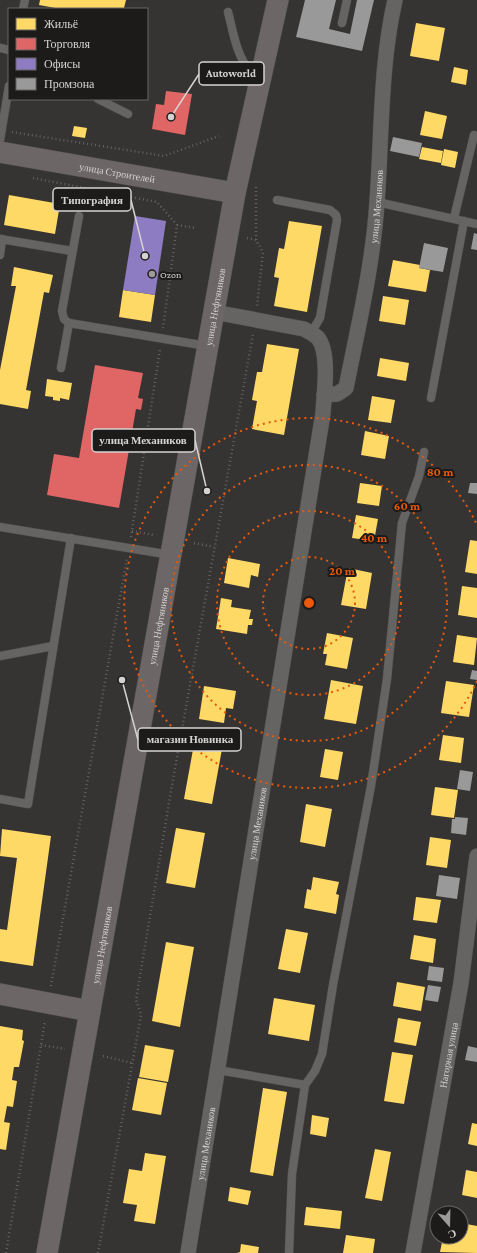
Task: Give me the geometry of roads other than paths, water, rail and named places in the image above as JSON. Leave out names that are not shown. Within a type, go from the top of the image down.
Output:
[{"type":"main road","name":"улица Нефтяников","points":[[47,1253],[235,193],[278,0]]},
{"type":"main road","name":"улица Строителей","points":[[0,152],[235,193]]},
{"type":"main road","points":[[0,994],[90,1010]]},
{"type":"street","name":"улица Механиков","points":[[324,395],[337,394],[346,388],[373,239],[377,202],[379,138],[383,91],[395,0]]},
{"type":"street","points":[[214,312],[304,329],[311,333]]},
{"type":"street","name":"улица Механиков","points":[[188,1253],[322,421],[325,367],[323,349],[317,337],[311,333]]},
{"type":"street","name":"Нагорная улица","points":[[413,1253],[461,983],[477,856]]},
{"type":"lane","points":[[342,23],[347,0]]},
{"type":"lane","points":[[228,12],[235,40],[243,62],[250,70],[262,75]]},
{"type":"lane","points":[[0,140],[8,92]]},
{"type":"lane","points":[[100,100],[128,114]]},
{"type":"lane","points":[[454,218],[474,135]]},
{"type":"lane","points":[[277,200],[330,210],[336,215],[337,220],[320,318],[311,333]]},
{"type":"lane","points":[[377,202],[477,224]]},
{"type":"lane","points":[[79,216],[62,311],[64,319],[69,324],[208,346]]},
{"type":"lane","points":[[431,398],[464,222]]},
{"type":"lane","points":[[0,255],[1,239],[72,251]]},
{"type":"lane","points":[[61,368],[69,324]]},
{"type":"lane","points":[[289,1253],[292,1174],[305,1085],[315,1071],[322,1054],[333,985],[371,786],[387,679],[402,523],[419,476],[424,452]]},
{"type":"lane","points":[[0,527],[171,555]]},
{"type":"lane","points":[[0,799],[28,804],[71,538]]},
{"type":"lane","points":[[0,656],[53,646]]},
{"type":"lane","points":[[218,1070],[305,1085]]},
{"type":"place","name":"Autoworld","points":[[171,117]]},
{"type":"place","name":"Типография","points":[[145,256]]},
{"type":"place","name":"Ozon","points":[[152,274]]},
{"type":"place","name":"улица Механиков","points":[[207,491]]},
{"type":"place","name":"магазин Новинка","points":[[122,680]]}]
